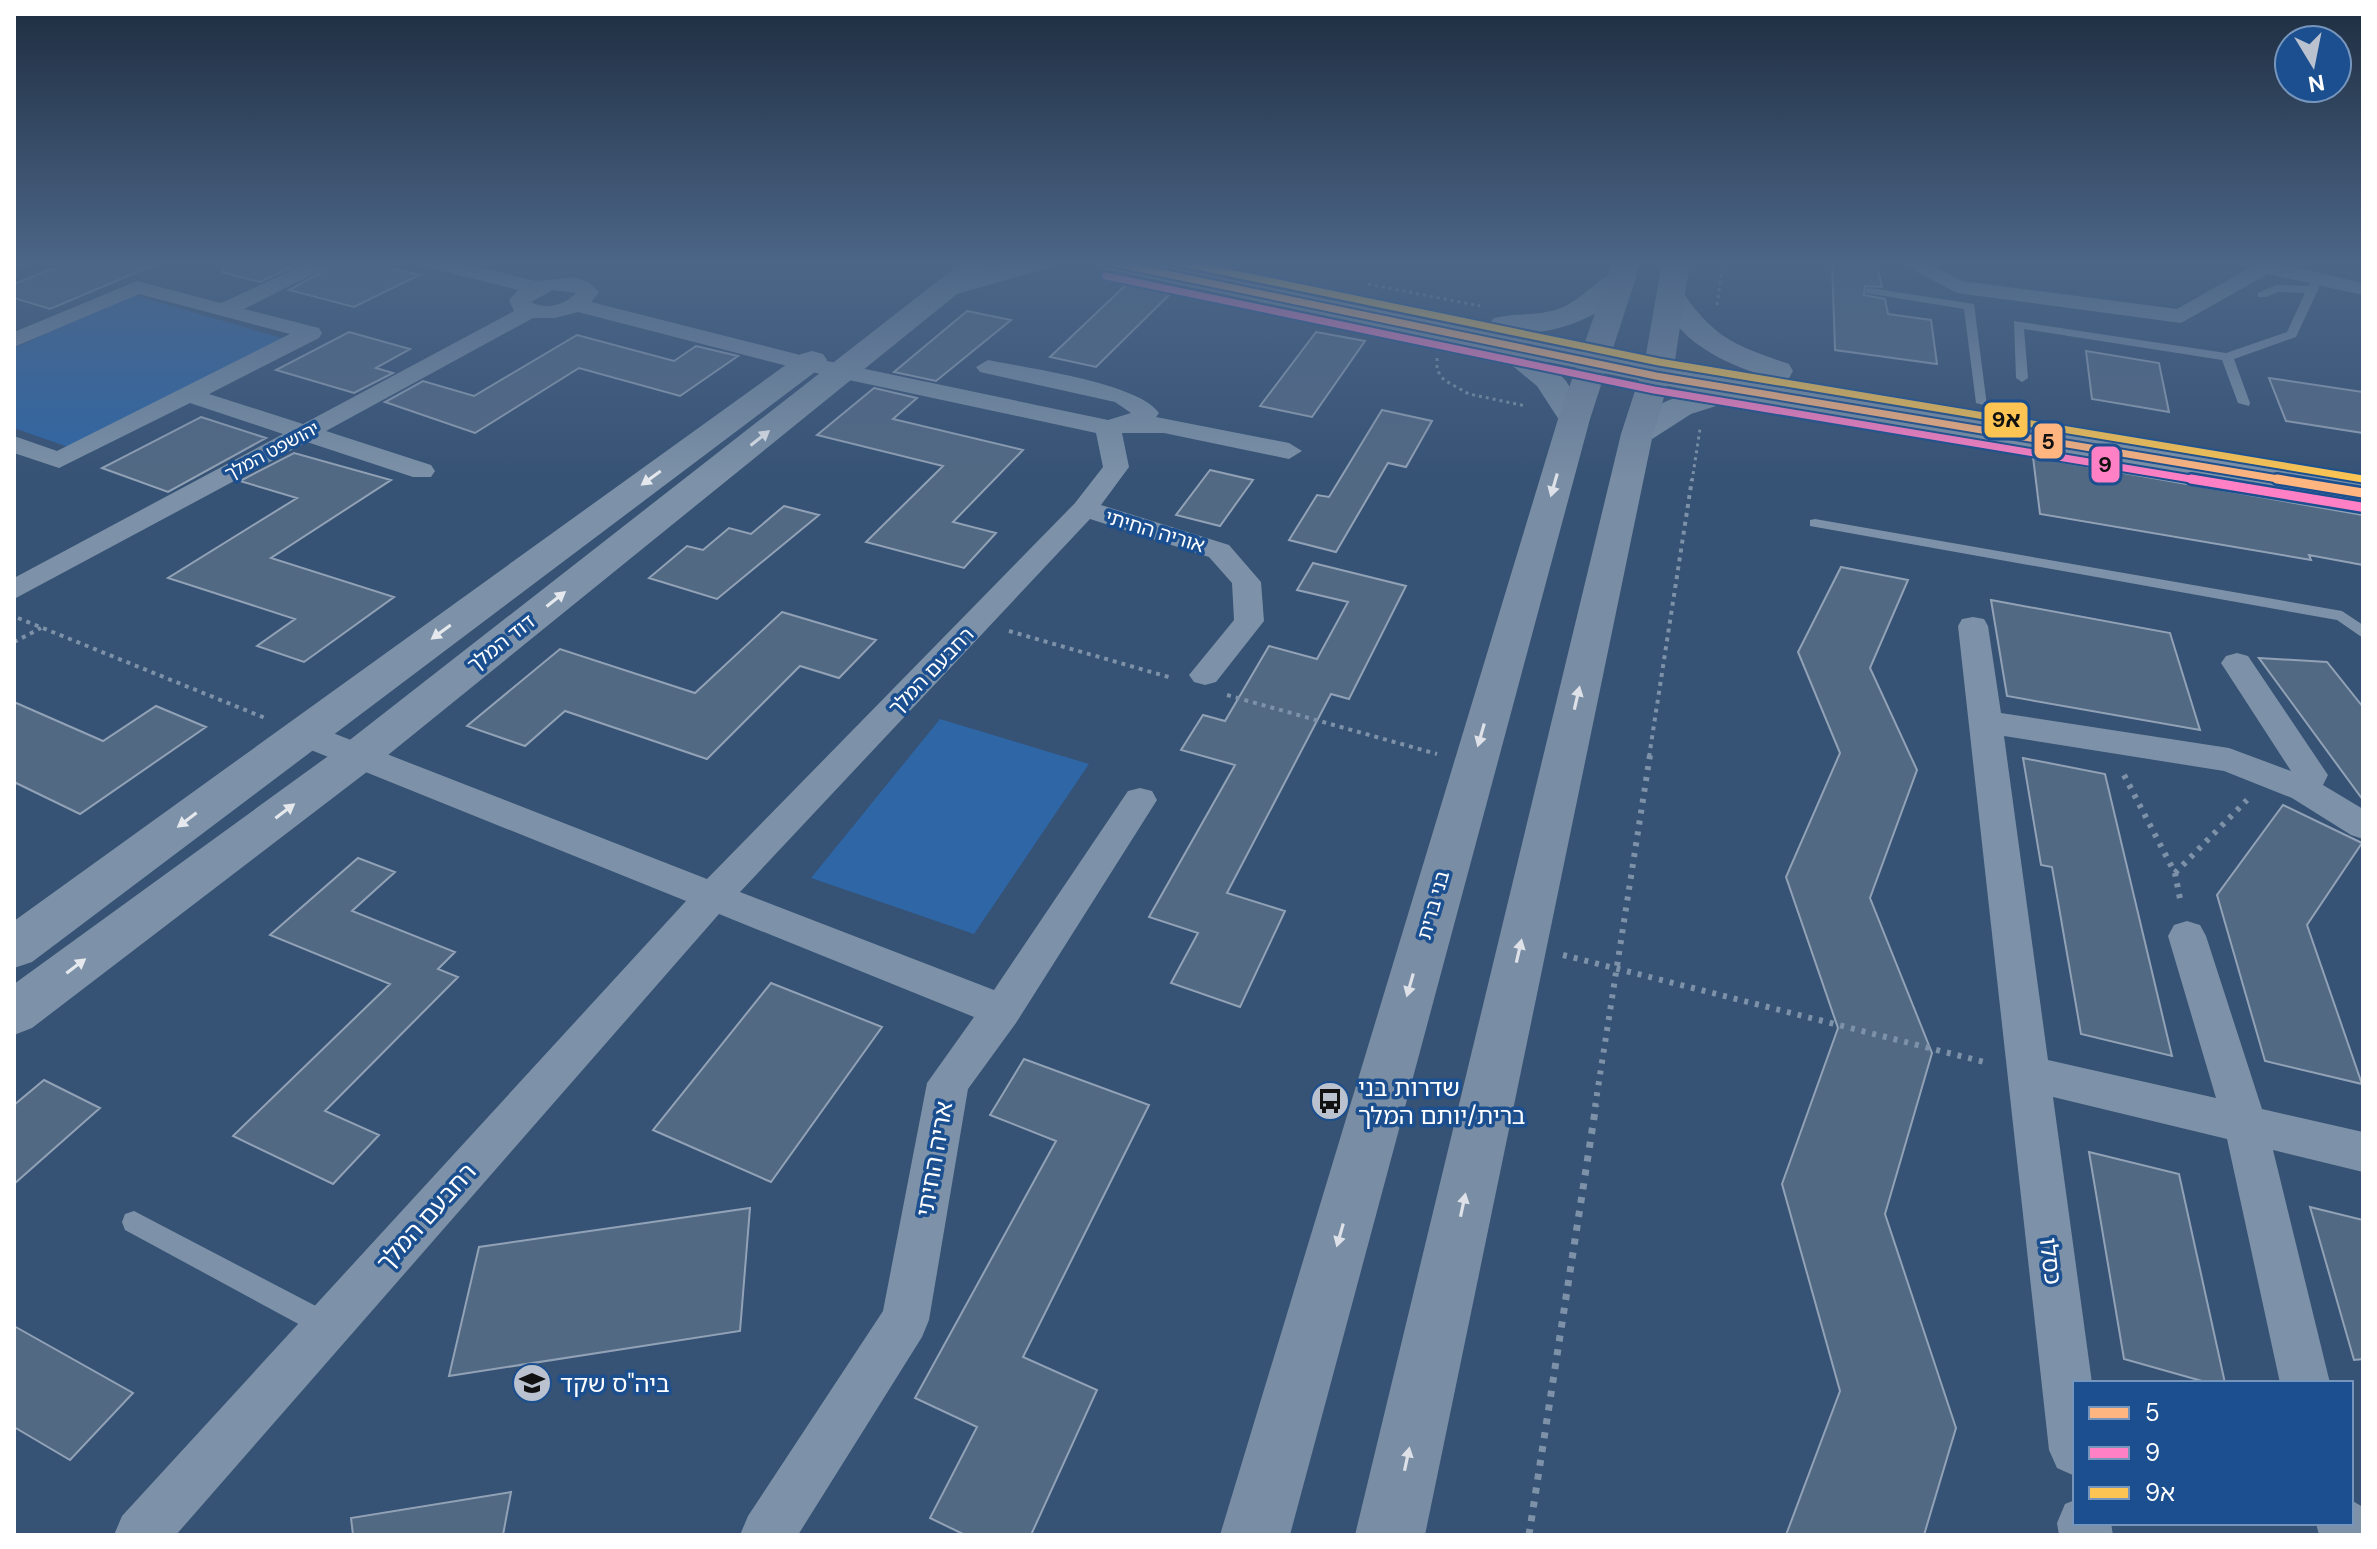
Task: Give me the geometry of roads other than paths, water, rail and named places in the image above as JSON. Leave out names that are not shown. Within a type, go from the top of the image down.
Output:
[{"type":"main road","name":"בני ברית","points":[[1255,1535],[1473,765],[1574,419],[1604,334]]},
{"type":"main road","points":[[1390,1535],[1637,434],[1668,377],[1670,334]]},
{"type":"street","points":[[14,444],[59,460],[308,334]]},
{"type":"street","name":"יהושפט המלך","points":[[14,590],[306,432],[475,334]]},
{"type":"street","points":[[692,334],[825,368],[1120,426],[1164,425],[1289,451]]},
{"type":"street","name":"דוד המלך","points":[[14,948],[303,734],[870,334]]},
{"type":"street","points":[[1505,334],[1562,392],[1574,419]]},
{"type":"street","points":[[1529,334],[1668,377],[2363,493]]},
{"type":"street","points":[[1699,334],[1723,351],[1778,371],[2363,464]]},
{"type":"street","name":"רחבעם המלך","points":[[141,1535],[711,898],[1085,509],[1116,467],[1120,426],[1147,413],[1123,397],[988,367]]},
{"type":"street","name":"דוד המלך","points":[[14,1013],[357,757],[825,368]]},
{"type":"street","points":[[1668,377],[1778,371]]},
{"type":"street","points":[[189,395],[422,471]]},
{"type":"street","name":"אוריה החיתי","points":[[1085,509],[1219,551],[1246,582],[1249,621],[1201,683]]},
{"type":"street","name":"כסלו","points":[[1973,626],[2073,1434]]},
{"type":"street","points":[[2237,663],[2311,775],[2287,783]]},
{"type":"street","points":[[1986,721],[2229,760],[2287,783],[2363,826]]},
{"type":"street","points":[[303,734],[1002,1011]]},
{"type":"street","name":"אריה החיתי","points":[[767,1535],[905,1320],[948,1083],[1002,1011],[1140,800]]},
{"type":"street","points":[[2187,936],[2245,1123],[2305,1381]]},
{"type":"street","points":[[2028,1073],[2363,1152]]},
{"type":"lane","points":[[1973,334],[1982,403]]},
{"type":"lane","points":[[2019,334],[2022,378]]},
{"type":"lane","points":[[2083,334],[2227,357],[2291,334]]},
{"type":"lane","points":[[2227,357],[2244,403]]},
{"type":"lane","points":[[1815,523],[2342,616],[2363,633]]},
{"type":"lane","points":[[134,1222],[328,1326]]},
{"type":"place","name":"שדרות בני ברית/יותם המלך","points":[[1330,1101]]},
{"type":"place","name":"ביה\"ס שקד","points":[[532,1383]]}]
